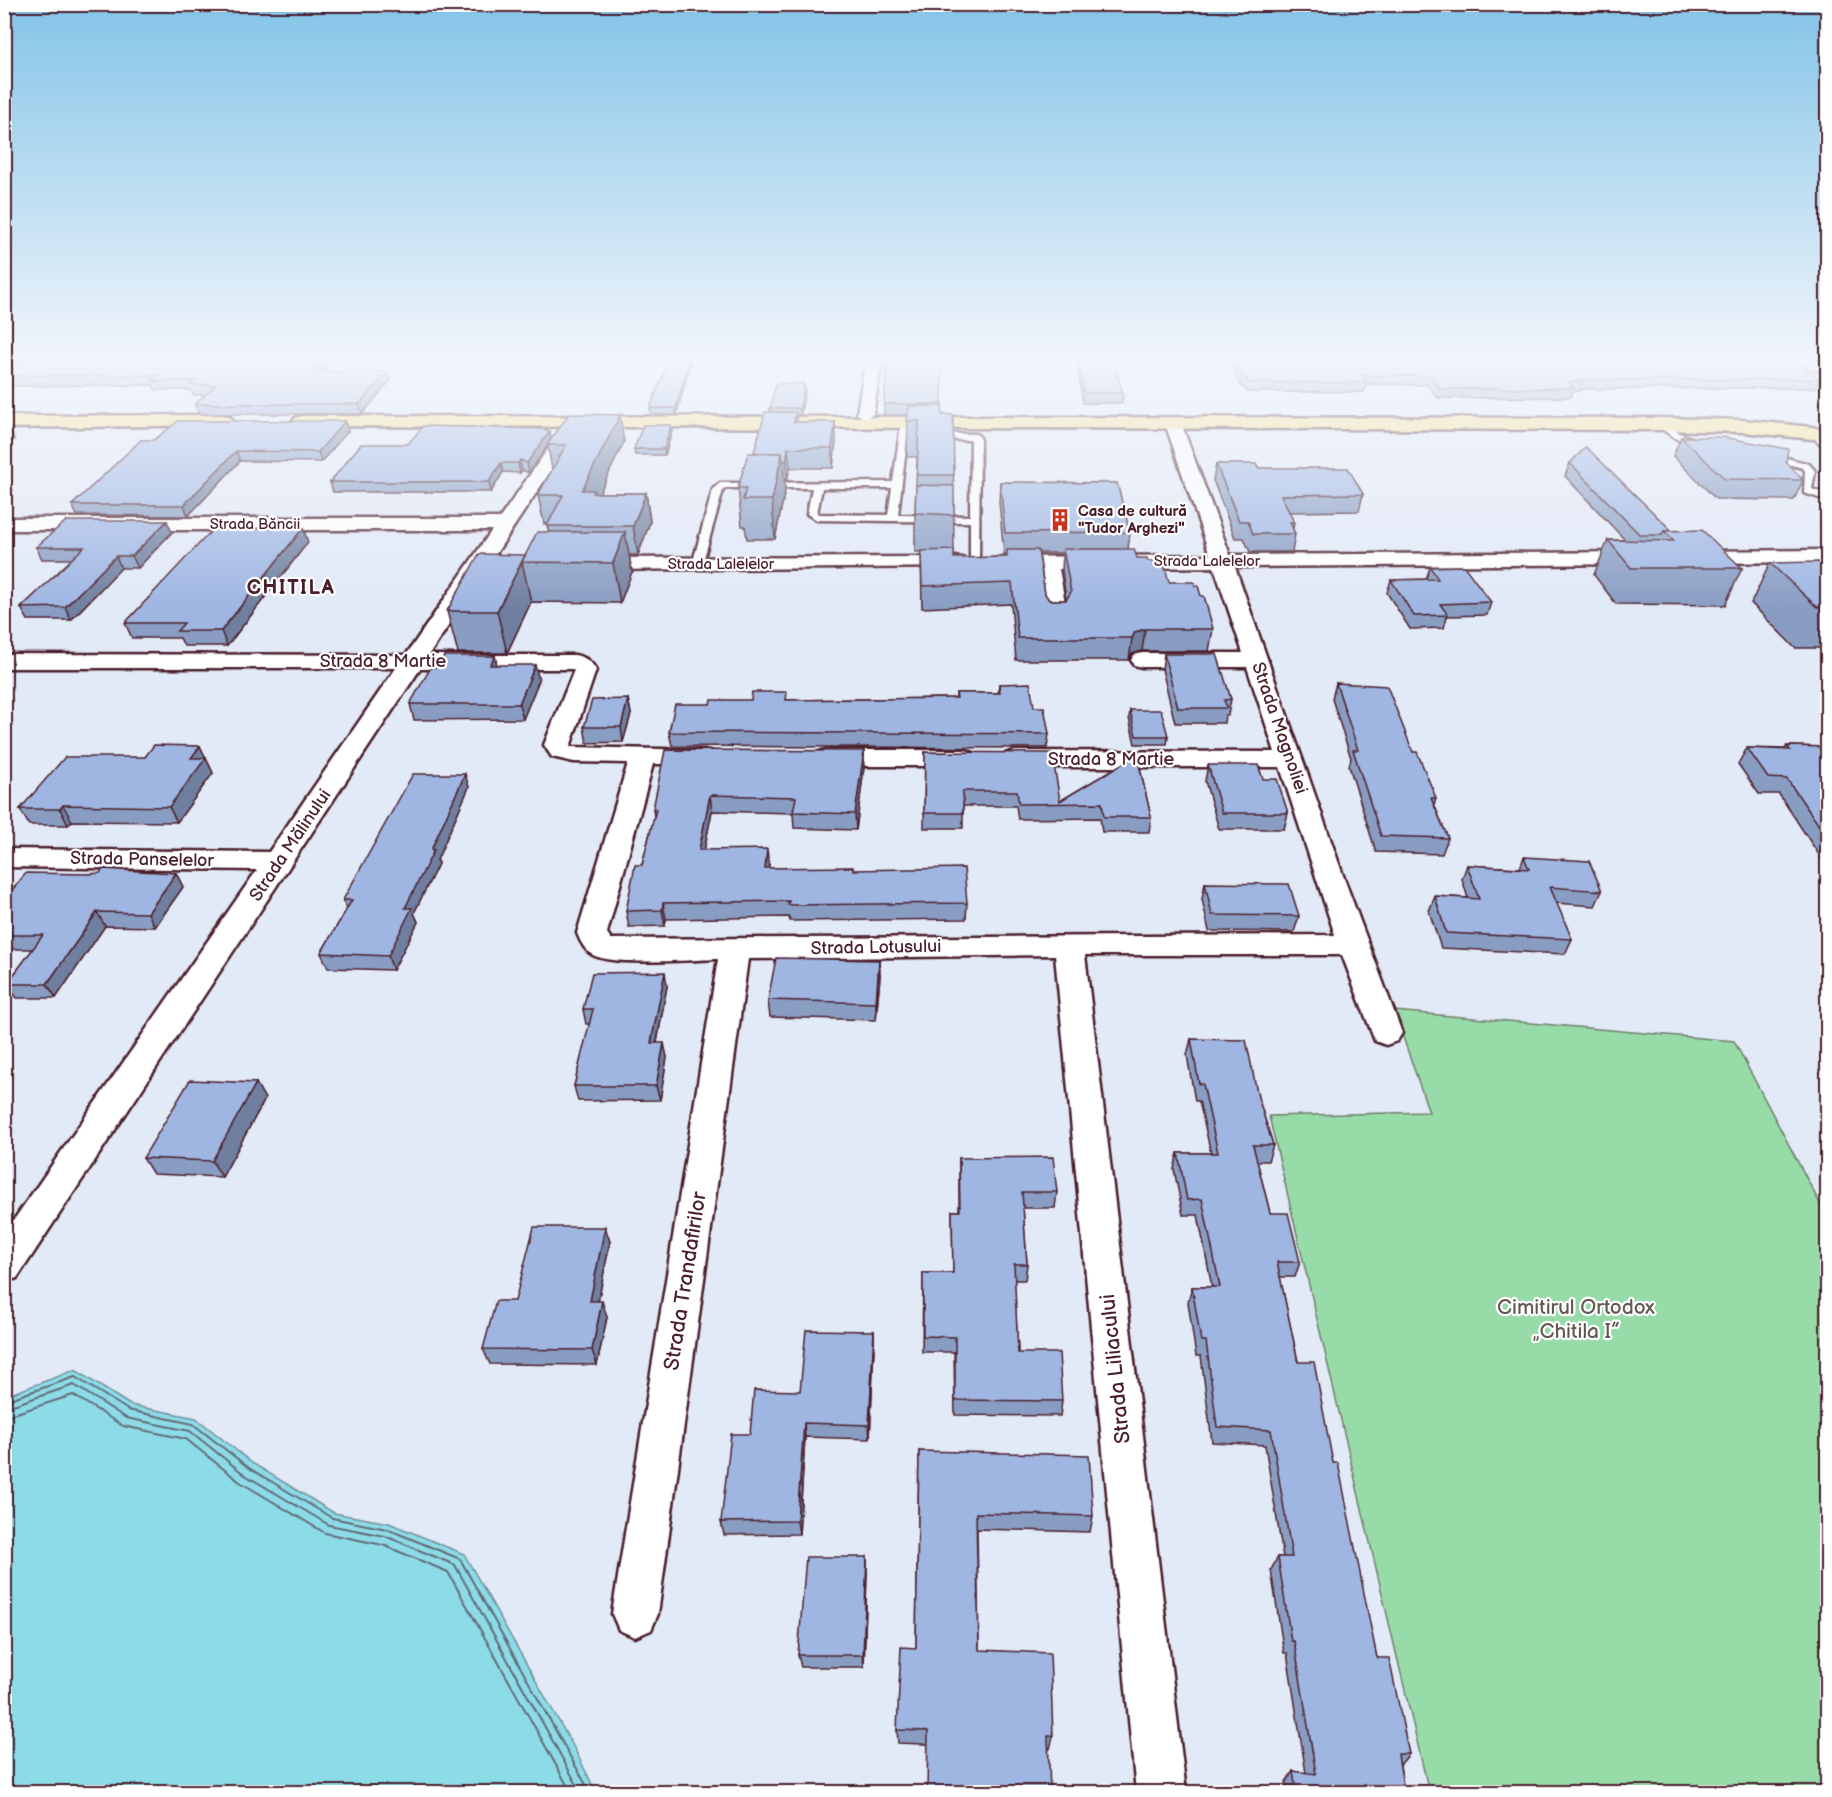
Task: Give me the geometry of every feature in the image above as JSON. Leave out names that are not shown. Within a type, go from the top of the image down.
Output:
[{"type":"street","name":"Strada Mălinului","points":[[4,1266],[414,661],[490,564],[506,524],[561,442]]},
{"type":"street","name":"Strada Magnoliei","points":[[1180,442],[1223,561],[1353,945],[1386,1033]]},
{"type":"street","name":"Strada Băncii","points":[[4,524],[506,524]]},
{"type":"street","name":"Strada Lalelelor","points":[[571,564],[697,565],[1827,556]]},
{"type":"street","points":[[1048,562],[1056,614]]},
{"type":"street","points":[[1142,660],[1257,660]]},
{"type":"street","name":"Strada 8 Martie","points":[[4,661],[575,662],[582,665],[585,670],[556,745],[557,749],[574,755],[727,757]]},
{"type":"street","name":"Strada Lotusului","points":[[644,756],[592,933],[600,947],[620,951],[1069,945],[1353,945]]},
{"type":"street","name":"Strada 8 Martie","points":[[799,757],[1291,760]]},
{"type":"street","name":"Strada Panselelor","points":[[4,858],[279,861]]},
{"type":"street","name":"Strada Liliacului","points":[[1069,945],[1161,1792]]},
{"type":"street","name":"Strada Trandafirilor","points":[[635,1614],[735,948]]},
{"type":"lane","points":[[893,519],[902,442]]},
{"type":"lane","points":[[975,442],[975,563]]},
{"type":"lane","points":[[1695,442],[1707,445]]},
{"type":"lane","points":[[1761,455],[1806,466],[1810,471],[1807,491],[1827,498]]},
{"type":"lane","points":[[818,484],[813,514],[817,517],[975,519]]},
{"type":"lane","points":[[697,565],[718,489],[723,485],[896,485]]},
{"type":"green space","name":"Cimitirul Ortodox „Chitila I”","points":[[1394,1011],[1734,1041],[1827,1217],[1827,1792],[1429,1792],[1269,1116],[1429,1112]]},
{"type":"water","points":[[75,1370],[130,1405],[196,1418],[252,1463],[334,1513],[389,1523],[464,1554],[573,1746],[596,1792],[5,1792],[5,1396]]},
{"type":"building","points":[[139,442],[327,442],[318,452],[236,451],[184,505],[72,505]]},
{"type":"building","points":[[410,442],[542,442],[527,463],[520,460],[518,463],[501,463],[489,482],[330,482],[361,444],[408,444]]},
{"type":"building","points":[[549,442],[606,442],[582,490],[594,490],[593,493],[646,493],[633,526],[547,526],[563,495],[538,495],[566,445],[547,445]]},
{"type":"building","points":[[637,442],[666,442],[664,449],[634,449]]},
{"type":"building","points":[[757,442],[833,442],[832,448],[788,448],[786,461],[783,461],[782,453],[754,453]]},
{"type":"building","points":[[918,442],[953,442],[954,475],[917,475]]},
{"type":"building","points":[[1686,442],[1749,442],[1788,449],[1786,462],[1803,480],[1725,479]]},
{"type":"building","points":[[1586,447],[1671,530],[1664,531],[1662,535],[1640,535],[1570,463]]},
{"type":"building","points":[[748,453],[782,453],[772,500],[743,500],[746,488],[738,488]]},
{"type":"building","points":[[1216,464],[1256,464],[1258,468],[1348,468],[1363,494],[1281,495],[1294,522],[1290,522],[1295,534],[1253,534],[1248,521],[1239,521]]},
{"type":"building","points":[[1000,482],[1117,483],[1130,532],[1005,533]]},
{"type":"building","points":[[916,485],[954,486],[954,515],[915,513]]},
{"type":"building","points":[[66,521],[167,521],[132,556],[116,556],[65,607],[21,608],[84,547],[36,547]]},
{"type":"building","points":[[303,528],[221,631],[177,631],[184,623],[125,623],[213,529]]},
{"type":"building","points":[[1702,530],[1742,568],[1631,568],[1608,540],[1674,541],[1664,531]]},
{"type":"building","points":[[537,532],[625,532],[613,563],[522,562]]},
{"type":"building","points":[[1063,549],[1134,549],[1137,558],[1163,561],[1169,582],[1194,582],[1195,586],[1198,586],[1201,596],[1204,596],[1213,629],[1145,629],[1135,632],[1132,638],[1018,638],[1012,583],[922,586],[921,551],[954,550],[954,558],[1007,557],[1007,550],[1038,550],[1045,594],[1049,600],[1066,600],[1071,592]]},
{"type":"building","points":[[479,554],[525,555],[497,611],[447,611]]},
{"type":"building","points":[[1819,562],[1827,570],[1827,607],[1817,607],[1770,563]]},
{"type":"building","points":[[1464,566],[1491,602],[1440,604],[1448,615],[1414,616],[1391,580],[1438,579],[1430,567]]},
{"type":"building","points":[[1164,654],[1217,654],[1231,699],[1224,700],[1227,708],[1178,708]]},
{"type":"building","points":[[444,656],[495,656],[490,665],[535,665],[519,704],[410,704],[431,667],[439,667]]},
{"type":"building","points":[[1030,683],[1034,707],[1044,707],[1049,734],[669,732],[675,704],[710,704],[711,700],[751,700],[752,692],[787,692],[786,700],[957,698],[956,693],[1000,693],[999,684]]},
{"type":"building","points":[[1336,683],[1387,686],[1413,752],[1417,752],[1436,798],[1431,798],[1448,838],[1381,836],[1353,750],[1358,750]]},
{"type":"building","points":[[628,699],[621,727],[584,727],[592,700]]},
{"type":"building","points":[[1130,710],[1161,710],[1168,736],[1136,736]]},
{"type":"building","points":[[154,745],[200,746],[191,758],[206,758],[169,807],[63,805],[60,809],[20,809],[65,757],[145,757]]},
{"type":"building","points":[[1787,746],[1827,747],[1827,837],[1787,779],[1768,778],[1747,748],[1790,750]]},
{"type":"building","points":[[665,750],[864,751],[855,814],[793,812],[796,797],[710,795],[699,850],[767,849],[765,868],[853,867],[853,870],[964,868],[967,903],[788,905],[789,901],[663,903],[662,910],[626,911],[635,865],[642,865],[656,809],[653,809]]},
{"type":"building","points":[[925,752],[1052,753],[1060,801],[1137,755],[1151,817],[1104,817],[1102,803],[1019,804],[1017,791],[963,791],[963,813],[924,813]]},
{"type":"building","points":[[1208,765],[1258,765],[1263,779],[1277,779],[1288,813],[1222,813]]},
{"type":"building","points":[[413,774],[465,774],[431,850],[434,850],[405,908],[412,908],[388,956],[321,953],[352,900],[343,900]]},
{"type":"building","points":[[1524,857],[1589,861],[1602,891],[1550,887],[1572,939],[1446,933],[1435,896],[1479,899],[1467,865],[1529,869]]},
{"type":"building","points":[[103,869],[176,873],[148,913],[97,912],[47,984],[7,984],[43,935],[4,935],[4,900],[26,873],[88,874],[100,873]]},
{"type":"building","points":[[1205,883],[1289,884],[1299,916],[1212,915]]},
{"type":"building","points":[[776,958],[879,960],[876,1003],[768,1000]]},
{"type":"building","points":[[665,972],[651,1043],[664,1043],[656,1086],[574,1086],[593,1009],[583,1009],[592,973]]},
{"type":"building","points":[[1191,1039],[1246,1040],[1258,1097],[1273,1145],[1253,1145],[1270,1213],[1288,1213],[1300,1262],[1277,1262],[1298,1362],[1314,1362],[1333,1463],[1338,1463],[1377,1658],[1389,1658],[1409,1754],[1398,1754],[1404,1792],[1296,1792],[1293,1771],[1316,1774],[1278,1557],[1292,1557],[1271,1430],[1217,1427],[1206,1341],[1201,1341],[1192,1287],[1220,1287],[1202,1199],[1187,1200],[1178,1153],[1218,1153],[1203,1084],[1199,1084]]},
{"type":"building","points":[[190,1080],[256,1083],[212,1161],[143,1158]]},
{"type":"building","points":[[1053,1157],[1057,1192],[1022,1192],[1027,1264],[1014,1264],[1018,1353],[1059,1353],[1062,1401],[955,1400],[955,1337],[923,1336],[923,1273],[953,1273],[952,1211],[960,1211],[959,1158]]},
{"type":"building","points":[[534,1227],[605,1227],[590,1301],[602,1301],[592,1350],[483,1349],[496,1301],[515,1301]]},
{"type":"building","points":[[806,1330],[874,1331],[869,1425],[804,1423],[797,1521],[721,1522],[731,1434],[750,1434],[754,1390],[800,1391]]},
{"type":"building","points":[[919,1451],[1089,1455],[1093,1516],[976,1513],[979,1650],[1050,1653],[1053,1736],[1048,1736],[1050,1792],[927,1792],[928,1731],[897,1730],[901,1647],[916,1648]]},
{"type":"building","points":[[806,1557],[867,1557],[863,1655],[798,1655]]},
{"type":"place","name":"Casa de cultură \"Tudor Arghezi\"","points":[[1060,520]]},
{"type":"district","name":"CHITILA","points":[[291,587]]}]
